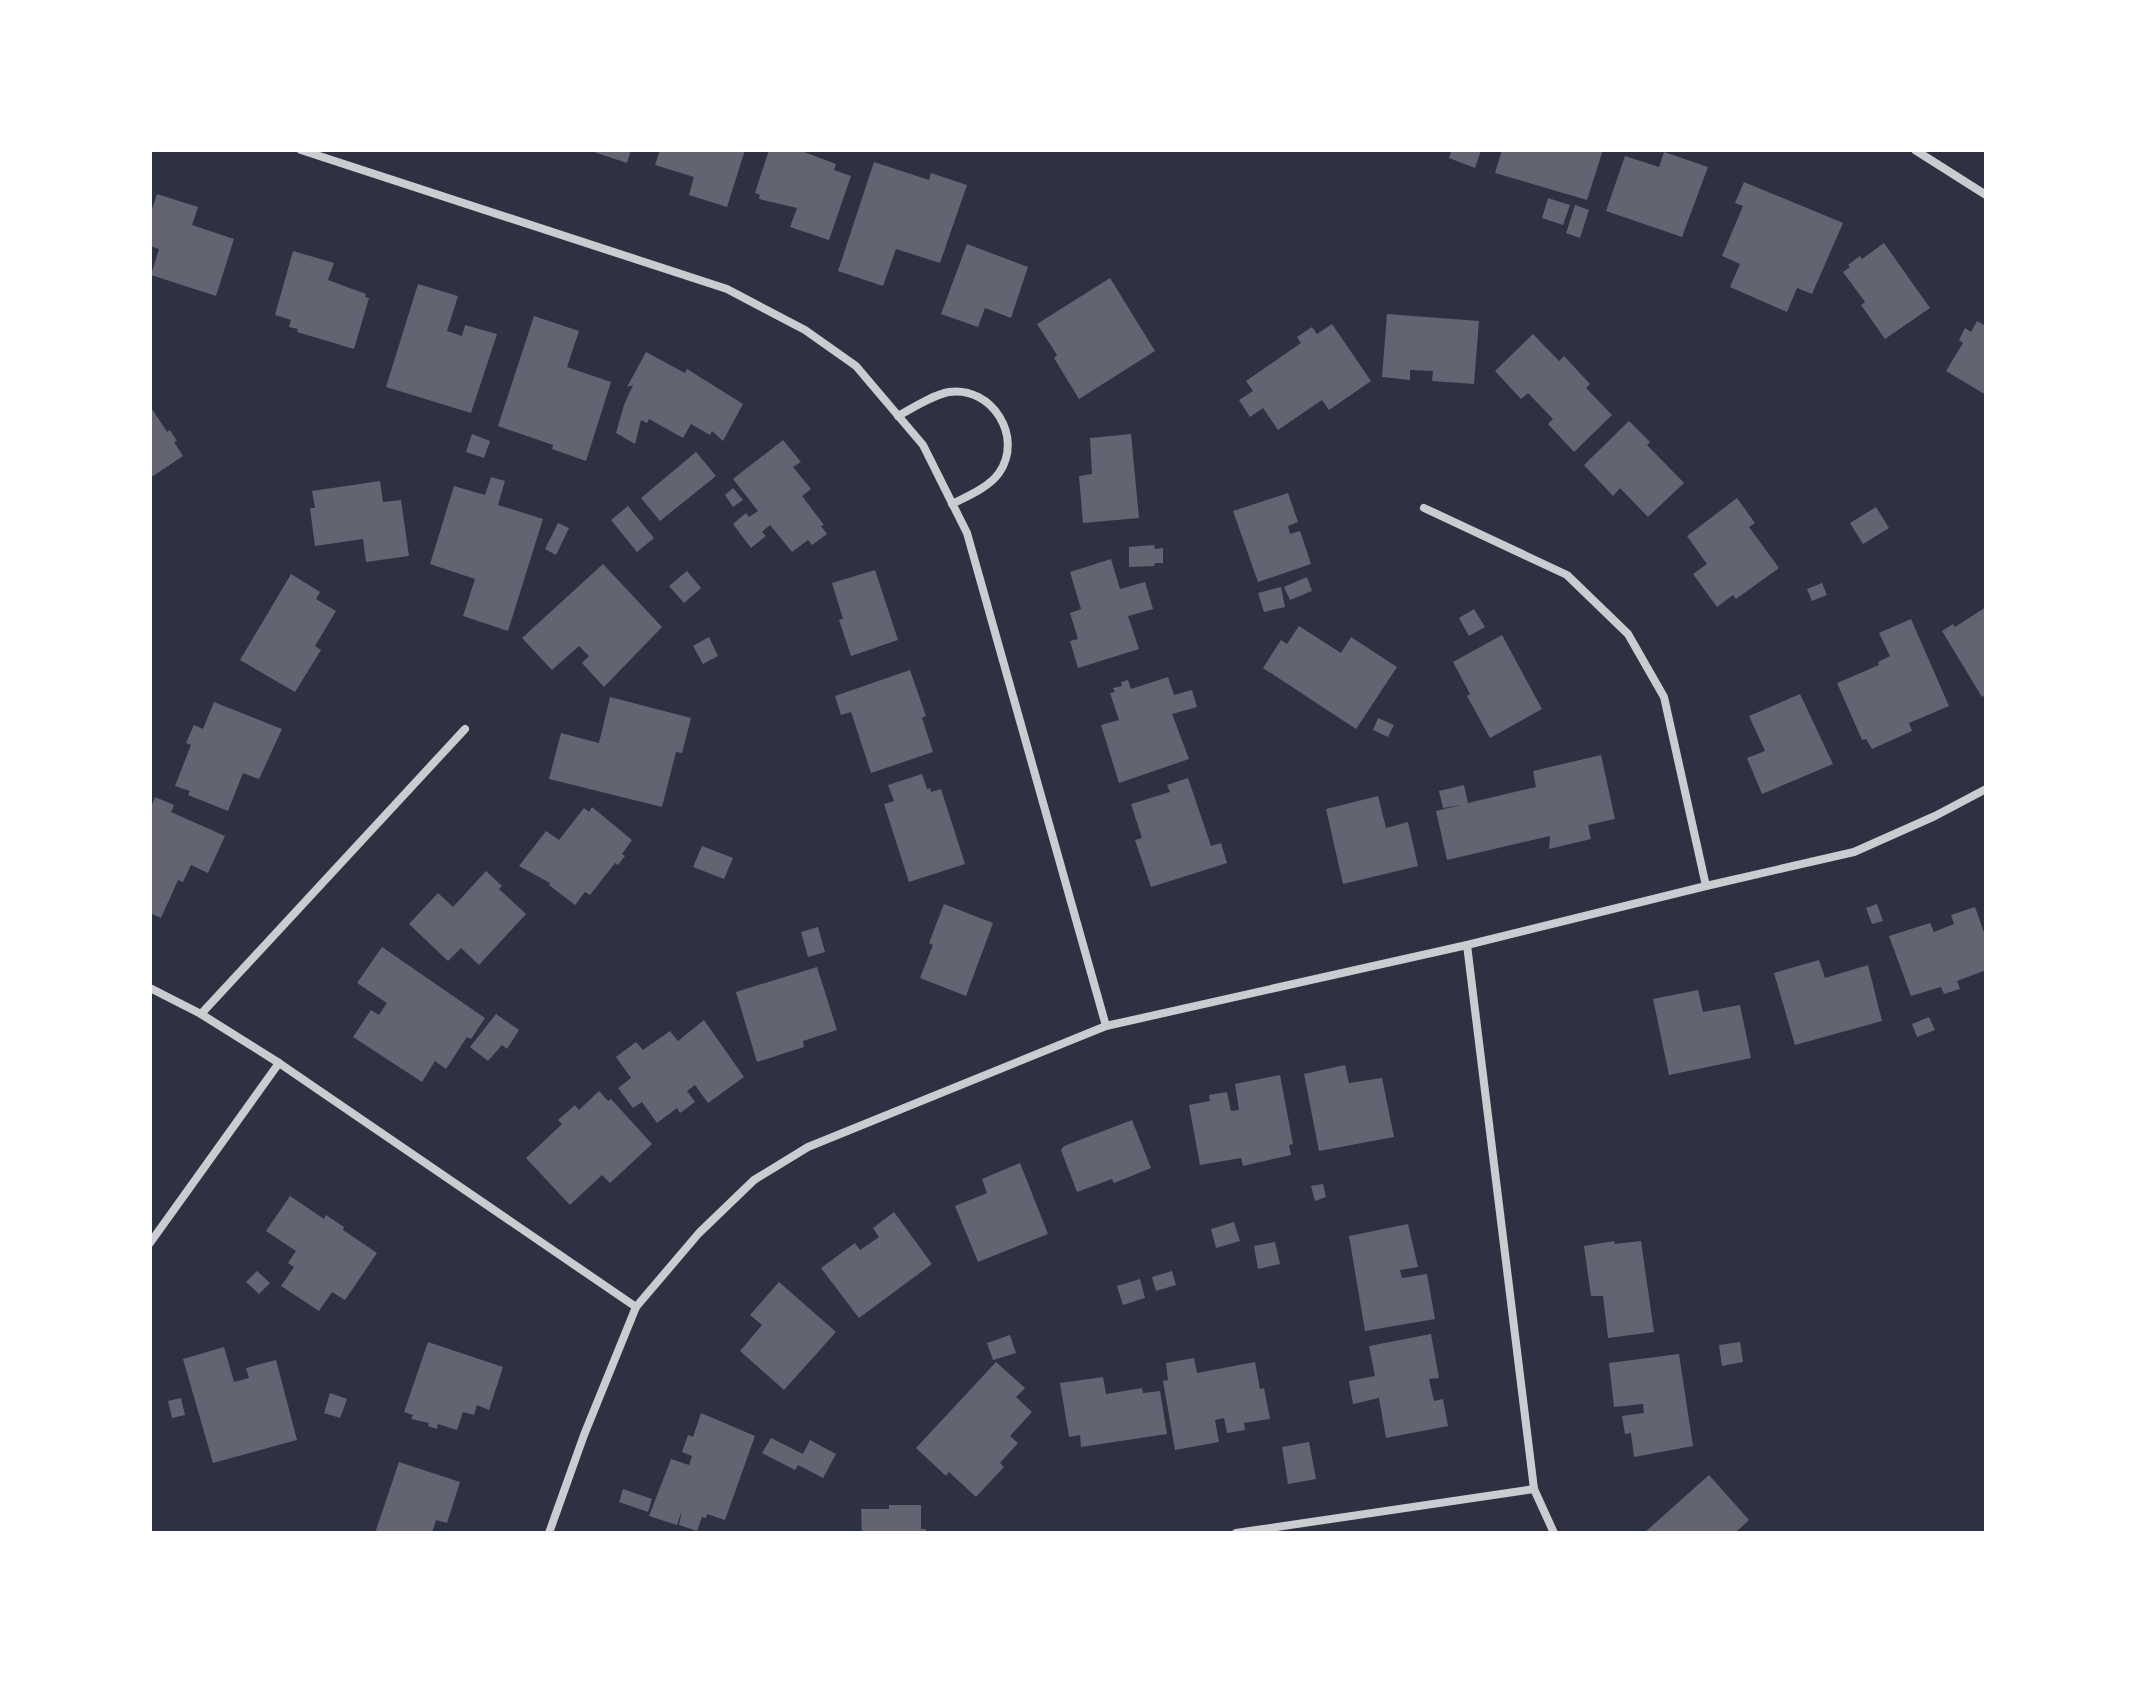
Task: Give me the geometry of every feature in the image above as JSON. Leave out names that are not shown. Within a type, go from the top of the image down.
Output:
[{"type":"street","points":[[301,150],[727,289],[805,330],[856,366],[923,445],[967,533],[1106,1026]]},
{"type":"street","points":[[1915,150],[1986,195]]},
{"type":"street","points":[[898,416],[948,392],[968,393],[986,401],[1000,416],[1008,434],[1007,455],[998,473],[984,487],[952,504]]},
{"type":"street","points":[[1424,508],[1567,575],[1628,634],[1664,697],[1706,886]]},
{"type":"street","points":[[201,1014],[465,729]]},
{"type":"street","points":[[549,1533],[584,1435],[636,1307],[699,1233],[754,1180],[808,1147],[1106,1026],[1467,945],[1854,852],[1986,789]]},
{"type":"street","points":[[1467,945],[1534,1489],[1554,1533]]},
{"type":"street","points":[[150,988],[201,1014],[279,1063],[636,1307]]},
{"type":"street","points":[[150,1243],[279,1063]]},
{"type":"street","points":[[1236,1533],[1534,1489]]},
{"type":"building","points":[[588,150],[631,150],[627,163]]},
{"type":"building","points":[[660,150],[745,150],[727,207],[689,195],[694,177],[655,165]]},
{"type":"building","points":[[769,150],[799,150],[836,164],[834,170],[851,176],[829,240],[790,227],[797,208],[759,199],[760,195],[755,193]]},
{"type":"building","points":[[1446,150],[1481,150],[1475,168],[1449,158],[1451,152]]},
{"type":"building","points":[[1502,150],[1603,150],[1587,200],[1495,173]]},
{"type":"building","points":[[1664,152],[1708,167],[1682,237],[1606,211],[1625,156],[1659,167]]},
{"type":"building","points":[[874,162],[929,180],[931,173],[967,185],[940,263],[896,249],[883,286],[838,271]]},
{"type":"building","points":[[1744,182],[1843,223],[1812,294],[1797,288],[1787,312],[1730,287],[1740,264],[1722,256],[1743,206],[1735,203]]},
{"type":"building","points":[[157,194],[198,207],[192,225],[234,239],[216,296],[151,275],[159,249],[150,246],[150,215]]},
{"type":"building","points":[[1548,198],[1570,205],[1563,225],[1542,218]]},
{"type":"building","points":[[1575,205],[1589,210],[1580,238],[1566,233]]},
{"type":"building","points":[[1884,243],[1930,308],[1885,339],[1861,305],[1865,302],[1843,272],[1860,256],[1862,259]]},
{"type":"building","points":[[967,244],[1028,267],[1011,318],[985,308],[978,327],[941,314]]},
{"type":"building","points":[[293,251],[334,263],[328,280],[366,294],[365,297],[369,298],[354,349],[297,332],[298,329],[289,327],[291,320],[275,315]]},
{"type":"building","points":[[1110,278],[1155,351],[1079,399],[1037,324]]},
{"type":"building","points":[[418,284],[458,296],[447,331],[462,336],[465,325],[497,334],[471,413],[386,387]]},
{"type":"building","points":[[1387,314],[1479,321],[1474,384],[1432,381],[1433,371],[1410,370],[1410,380],[1382,377]]},
{"type":"building","points":[[534,316],[579,331],[567,367],[611,382],[586,461],[552,449],[553,445],[498,426]]},
{"type":"building","points":[[1977,321],[1986,326],[1986,395],[1946,371],[1963,343],[1959,340],[1965,328],[1971,332]]},
{"type":"building","points":[[1332,324],[1371,381],[1329,410],[1322,400],[1278,430],[1263,408],[1250,417],[1239,400],[1253,391],[1246,381],[1301,343],[1297,337],[1312,327],[1317,334]]},
{"type":"building","points":[[1533,334],[1559,361],[1564,356],[1590,384],[1586,388],[1612,415],[1574,452],[1548,424],[1553,419],[1528,393],[1521,399],[1495,371]]},
{"type":"building","points":[[646,352],[685,373],[687,369],[743,404],[723,441],[712,431],[710,435],[691,424],[683,438],[649,419],[647,423],[641,420],[635,444],[616,433],[633,385],[627,387]]},
{"type":"building","points":[[150,406],[167,432],[170,430],[183,456],[150,478]]},
{"type":"building","points":[[1629,421],[1650,442],[1647,445],[1684,483],[1648,517],[1620,488],[1613,496],[1584,465]]},
{"type":"building","points":[[472,434],[490,441],[484,458],[466,452]]},
{"type":"building","points":[[1131,434],[1139,518],[1083,523],[1079,476],[1092,474],[1090,438]]},
{"type":"building","points":[[783,440],[801,462],[793,467],[811,489],[802,496],[824,525],[821,526],[827,534],[812,545],[808,540],[792,552],[770,525],[762,532],[766,536],[751,548],[733,524],[746,513],[749,517],[758,511],[733,479]]},
{"type":"building","points":[[696,452],[716,476],[660,521],[641,498]]},
{"type":"building","points":[[491,477],[505,481],[498,505],[543,519],[508,631],[463,616],[475,579],[430,564],[454,486],[485,495]]},
{"type":"building","points":[[380,481],[383,502],[401,500],[409,556],[366,562],[363,539],[315,546],[310,508],[315,508],[312,491]]},
{"type":"building","points":[[733,488],[743,500],[733,507],[725,495]]},
{"type":"building","points":[[1288,493],[1298,522],[1288,526],[1290,534],[1300,531],[1311,564],[1258,582],[1233,511]]},
{"type":"building","points":[[1737,498],[1755,523],[1749,527],[1779,568],[1736,599],[1733,595],[1717,607],[1693,574],[1707,564],[1687,536]]},
{"type":"building","points":[[628,506],[654,538],[637,552],[611,520]]},
{"type":"building","points":[[1876,507],[1889,528],[1863,544],[1850,523]]},
{"type":"building","points":[[558,523],[569,528],[556,555],[545,549]]},
{"type":"building","points":[[1154,545],[1155,549],[1163,548],[1163,563],[1129,567],[1129,547]]},
{"type":"building","points":[[1111,559],[1120,589],[1145,582],[1153,609],[1128,616],[1139,649],[1078,668],[1070,641],[1078,639],[1070,613],[1081,609],[1070,572]]},
{"type":"building","points":[[603,564],[662,627],[604,687],[582,663],[589,656],[579,646],[552,670],[522,638]]},
{"type":"building","points":[[875,570],[898,640],[851,656],[839,620],[843,619],[832,583]]},
{"type":"building","points":[[687,571],[701,588],[684,603],[669,586]]},
{"type":"building","points":[[291,574],[320,592],[316,599],[336,611],[315,646],[321,650],[295,692],[240,660]]},
{"type":"building","points":[[1307,577],[1312,591],[1290,600],[1284,587]]},
{"type":"building","points":[[1822,583],[1827,595],[1812,601],[1807,589]]},
{"type":"building","points":[[1281,587],[1285,607],[1264,612],[1258,593]]},
{"type":"building","points":[[1986,607],[1986,694],[1982,697],[1942,631],[1953,624],[1955,627]]},
{"type":"building","points":[[1474,609],[1485,627],[1469,636],[1459,618]]},
{"type":"building","points":[[1911,619],[1949,706],[1909,723],[1912,731],[1872,749],[1866,739],[1862,740],[1837,683],[1879,665],[1878,662],[1890,656],[1879,633]]},
{"type":"building","points":[[1299,626],[1341,653],[1351,637],[1397,667],[1356,729],[1263,668],[1281,640],[1287,644]]},
{"type":"building","points":[[1502,635],[1542,709],[1490,738],[1453,662]]},
{"type":"building","points":[[709,637],[718,656],[703,664],[693,646]]},
{"type":"building","points":[[910,670],[926,716],[922,718],[933,752],[871,773],[851,712],[841,715],[835,696]]},
{"type":"building","points":[[1168,677],[1174,695],[1192,690],[1197,707],[1172,714],[1189,759],[1119,783],[1101,725],[1119,720],[1110,693],[1115,692],[1113,688],[1122,686],[1121,682],[1128,680],[1131,689]]},
{"type":"building","points":[[1800,694],[1833,764],[1762,794],[1747,758],[1765,751],[1749,716]]},
{"type":"building","points":[[610,697],[691,718],[682,753],[676,752],[662,807],[549,779],[561,733],[599,743]]},
{"type":"building","points":[[214,702],[282,729],[259,779],[243,773],[228,811],[188,795],[190,791],[175,786],[191,745],[186,743],[194,725],[203,729]]},
{"type":"building","points":[[1378,718],[1394,725],[1388,737],[1373,730]]},
{"type":"building","points":[[1601,755],[1615,819],[1588,825],[1591,839],[1549,849],[1550,836],[1447,860],[1436,811],[1461,805],[1443,808],[1439,791],[1464,785],[1468,803],[1536,787],[1533,771]]},
{"type":"building","points":[[922,774],[927,789],[930,788],[931,792],[941,789],[965,864],[909,882],[884,804],[894,801],[888,785]]},
{"type":"building","points":[[1188,778],[1211,846],[1221,843],[1227,863],[1151,887],[1135,840],[1142,838],[1131,804],[1170,792],[1167,785]]},
{"type":"building","points":[[1378,796],[1386,828],[1408,822],[1418,866],[1343,884],[1326,809]]},
{"type":"building","points":[[155,797],[174,805],[171,812],[225,836],[208,873],[191,865],[183,882],[178,880],[161,918],[150,913],[150,804]]},
{"type":"building","points":[[592,807],[632,840],[618,865],[615,863],[590,895],[585,892],[575,905],[550,883],[519,866],[546,831],[559,840],[584,808],[589,812]]},
{"type":"building","points":[[702,846],[733,858],[724,879],[693,867]]},
{"type":"building","points":[[486,871],[502,886],[499,889],[526,914],[479,965],[461,948],[448,961],[409,924],[438,893],[453,907]]},
{"type":"building","points":[[944,904],[993,923],[966,996],[920,978]]},
{"type":"building","points":[[1877,904],[1883,921],[1872,924],[1866,908]]},
{"type":"building","points":[[1975,907],[1986,938],[1986,970],[1957,981],[1960,989],[1944,994],[1941,987],[1911,996],[1889,936],[1930,923],[1934,932],[1954,924],[1951,915]]},
{"type":"building","points":[[818,927],[825,952],[808,957],[801,932]]},
{"type":"building","points":[[382,947],[485,1018],[471,1039],[467,1037],[446,1069],[435,1061],[422,1082],[353,1037],[371,1010],[379,1015],[387,1003],[357,983]]},
{"type":"building","points":[[1819,960],[1825,978],[1868,965],[1882,1021],[1795,1045],[1774,973]]},
{"type":"building","points":[[817,967],[837,1030],[803,1041],[804,1047],[757,1062],[736,992]]},
{"type":"building","points":[[1698,990],[1703,1012],[1740,1005],[1751,1058],[1669,1075],[1653,999]]},
{"type":"building","points":[[496,1014],[519,1030],[507,1049],[502,1045],[488,1061],[470,1047]]},
{"type":"building","points":[[1929,1017],[1935,1030],[1917,1037],[1912,1024]]},
{"type":"building","points":[[704,1020],[744,1077],[708,1103],[695,1085],[687,1091],[695,1102],[680,1113],[677,1108],[657,1123],[642,1102],[633,1108],[618,1088],[631,1078],[616,1057],[636,1042],[643,1050],[670,1031],[678,1041]]},
{"type":"building","points":[[1345,1065],[1349,1083],[1382,1078],[1394,1137],[1319,1151],[1304,1074]]},
{"type":"building","points":[[1280,1075],[1293,1144],[1289,1145],[1291,1155],[1243,1166],[1241,1158],[1200,1165],[1189,1105],[1210,1101],[1209,1095],[1227,1092],[1231,1111],[1239,1110],[1235,1084]]},
{"type":"building","points":[[599,1091],[608,1101],[611,1099],[652,1144],[610,1183],[602,1175],[570,1205],[526,1158],[562,1124],[558,1120],[575,1105],[579,1110]]},
{"type":"building","points":[[1132,1120],[1151,1168],[1114,1183],[1112,1179],[1077,1192],[1061,1150],[1064,1146]]},
{"type":"building","points":[[1020,1163],[1048,1234],[978,1262],[955,1206],[987,1193],[982,1179]]},
{"type":"building","points":[[1323,1184],[1326,1197],[1315,1201],[1311,1186]]},
{"type":"building","points":[[290,1196],[324,1219],[326,1215],[377,1253],[345,1300],[332,1292],[319,1311],[281,1286],[294,1267],[288,1263],[296,1251],[266,1231]]},
{"type":"building","points":[[894,1212],[932,1264],[859,1318],[821,1268],[855,1243],[860,1250],[879,1237],[873,1228]]},
{"type":"building","points":[[1234,1222],[1240,1241],[1216,1248],[1211,1229]]},
{"type":"building","points":[[1408,1224],[1418,1267],[1400,1270],[1402,1278],[1427,1274],[1435,1319],[1365,1331],[1349,1236]]},
{"type":"building","points":[[1614,1241],[1615,1244],[1641,1241],[1654,1332],[1608,1338],[1603,1296],[1591,1296],[1584,1246]]},
{"type":"building","points":[[1275,1242],[1280,1264],[1258,1269],[1254,1246]]},
{"type":"building","points":[[257,1271],[270,1283],[259,1294],[246,1282]]},
{"type":"building","points":[[1172,1271],[1176,1285],[1156,1291],[1152,1277]]},
{"type":"building","points":[[1140,1279],[1145,1298],[1123,1305],[1117,1286]]},
{"type":"building","points":[[779,1282],[836,1332],[784,1390],[740,1351],[762,1325],[750,1315]]},
{"type":"building","points":[[1431,1334],[1439,1378],[1429,1379],[1434,1401],[1443,1399],[1448,1426],[1386,1438],[1379,1398],[1353,1404],[1349,1381],[1375,1376],[1369,1346]]},
{"type":"building","points":[[1010,1335],[1016,1353],[993,1360],[987,1343]]},
{"type":"building","points":[[428,1342],[503,1367],[489,1410],[477,1405],[474,1415],[463,1412],[457,1430],[438,1424],[437,1429],[428,1426],[429,1423],[411,1419],[413,1415],[404,1412]]},
{"type":"building","points":[[1740,1342],[1743,1362],[1722,1366],[1719,1345]]},
{"type":"building","points":[[224,1347],[234,1382],[249,1378],[246,1368],[276,1360],[297,1440],[213,1463],[183,1359]]},
{"type":"building","points":[[1679,1354],[1693,1446],[1634,1457],[1631,1433],[1625,1434],[1622,1416],[1644,1413],[1643,1404],[1614,1407],[1609,1363]]},
{"type":"building","points":[[1194,1358],[1197,1373],[1255,1362],[1270,1419],[1244,1423],[1245,1430],[1227,1433],[1224,1418],[1215,1420],[1219,1442],[1175,1450],[1163,1381],[1168,1380],[1166,1363]]},
{"type":"building","points":[[996,1362],[1025,1388],[1016,1397],[1032,1412],[1010,1436],[1018,1443],[1000,1463],[1004,1467],[976,1497],[949,1472],[946,1476],[916,1448]]},
{"type":"building","points":[[1103,1377],[1106,1394],[1142,1388],[1143,1393],[1160,1391],[1167,1434],[1081,1447],[1080,1435],[1069,1437],[1060,1383]]},
{"type":"building","points":[[330,1393],[347,1399],[340,1418],[324,1413]]},
{"type":"building","points":[[181,1398],[185,1415],[172,1418],[168,1401]]},
{"type":"building","points":[[701,1413],[755,1436],[725,1520],[707,1514],[706,1518],[702,1517],[697,1531],[679,1525],[682,1510],[677,1525],[649,1516],[671,1459],[689,1465],[692,1456],[682,1452],[688,1435],[693,1437]]},
{"type":"building","points":[[771,1438],[803,1454],[810,1440],[836,1454],[823,1478],[798,1465],[795,1470],[762,1453]]},
{"type":"building","points":[[1309,1442],[1316,1479],[1288,1484],[1282,1447]]},
{"type":"building","points":[[399,1462],[460,1482],[447,1523],[436,1520],[432,1533],[375,1533]]},
{"type":"building","points":[[1709,1475],[1749,1520],[1735,1533],[1644,1533]]},
{"type":"building","points":[[623,1489],[652,1499],[648,1512],[619,1502]]},
{"type":"building","points":[[889,1505],[921,1505],[921,1529],[926,1529],[926,1533],[862,1533],[861,1509],[889,1509]]}]
